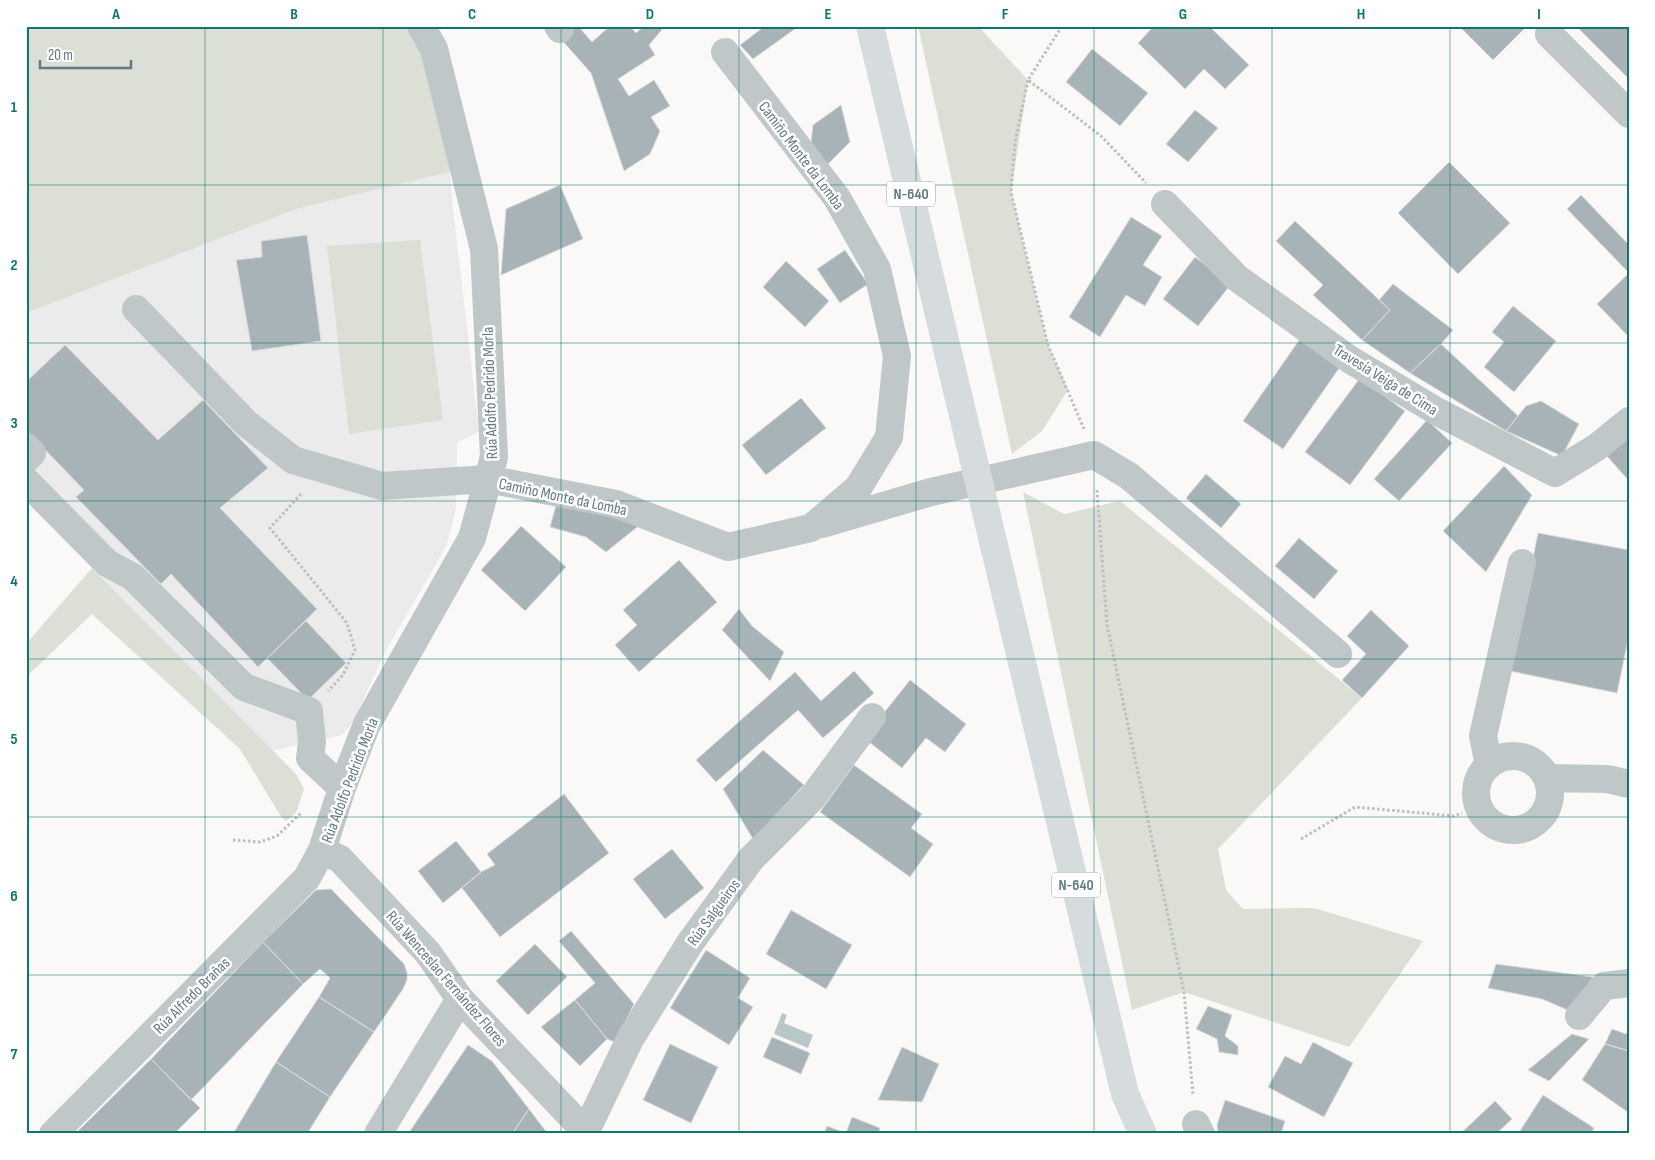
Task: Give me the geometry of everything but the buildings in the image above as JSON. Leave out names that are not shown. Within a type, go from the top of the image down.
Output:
[{"type":"highway","name":"N-640","points":[[870,26],[1125,1094],[1143,1134]]},
{"type":"street","name":"Rúa Adolfo Pedrido Morla","points":[[322,850],[342,788],[367,724],[472,538],[494,457],[484,248],[434,48],[422,26]]},
{"type":"street","points":[[1550,34],[1629,114]]},
{"type":"street","name":"Camiño Monte da Lomba","points":[[724,52],[842,206],[877,269],[897,356],[889,437],[858,488],[811,528]]},
{"type":"street","name":"Travesía Veiga de Cima","points":[[1165,204],[1237,278],[1349,359],[1438,412],[1554,473],[1597,447],[1629,421]]},
{"type":"street","name":"Camiño Monte da Lomba","points":[[136,309],[246,423],[293,460],[382,486],[488,479],[616,504],[728,547],[811,528],[931,492],[1094,455]]},
{"type":"street","points":[[26,447],[32,453],[26,459]]},
{"type":"street","points":[[1094,455],[1128,476],[1338,654]]},
{"type":"street","points":[[26,481],[107,563],[133,577],[244,687],[309,711],[312,742],[310,758],[342,788]]},
{"type":"street","points":[[1488,765],[1483,736],[1522,563]]},
{"type":"street","name":"Rúa Salgueiros","points":[[587,1132],[630,1040],[690,943],[751,859],[812,798],[872,717]]},
{"type":"street","points":[[1509,756],[1521,757],[1532,761],[1541,768],[1547,778],[1550,790],[1549,803],[1544,814],[1535,823],[1524,829],[1511,830],[1499,828],[1488,821],[1480,812],[1476,800],[1476,787],[1480,775],[1488,765],[1498,759],[1509,756]]},
{"type":"street","points":[[1547,778],[1607,779],[1629,784]]},
{"type":"street","name":"Rúa Wenceslao Fernández Flores","points":[[322,850],[340,859],[345,864],[428,954],[460,999],[587,1132]]},
{"type":"street","name":"Rúa Alfredo Brañas","points":[[53,1134],[307,878],[322,850]]},
{"type":"street","points":[[1579,1016],[1604,986],[1629,983]]},
{"type":"street","points":[[378,1134],[460,999]]},
{"type":"path","points":[[1062,26],[1028,80],[1015,143],[1010,192],[1048,345],[1094,455],[1108,625],[1184,992],[1198,1129]]},
{"type":"path","points":[[1028,80],[1101,136],[1165,204]]},
{"type":"path","points":[[306,489],[270,528],[347,623],[355,650],[343,675],[309,711]]},
{"type":"path","points":[[234,840],[260,842],[277,836],[306,807]]},
{"type":"path","points":[[1301,839],[1355,808],[1454,816],[1462,813]]},
{"type":"shaded area","points":[[26,26],[423,26],[434,49],[450,172],[296,209],[26,313]]},
{"type":"shaded area","points":[[918,26],[978,26],[1028,80],[1011,192],[1048,345],[1068,390],[1042,431],[1012,454]]},
{"type":"shaded area","points":[[450,172],[479,431],[457,443],[456,508],[447,545],[385,652],[353,722],[342,735],[272,751],[26,499],[26,313],[296,209]]},
{"type":"shaded area","points":[[420,240],[443,420],[349,434],[327,246]]},
{"type":"shaded area","points":[[1023,492],[1064,514],[1120,501],[1362,698],[1218,849],[1226,890],[1243,909],[1314,908],[1423,941],[1349,1047],[1184,992],[1132,1010]]},
{"type":"shaded area","points":[[92,568],[296,774],[304,789],[296,813],[286,821],[280,815],[240,749],[92,614],[26,677],[26,644]]},
{"type":"shaded area","points":[[782,1013],[787,1015],[784,1023],[813,1035],[808,1048],[774,1034]]}]
